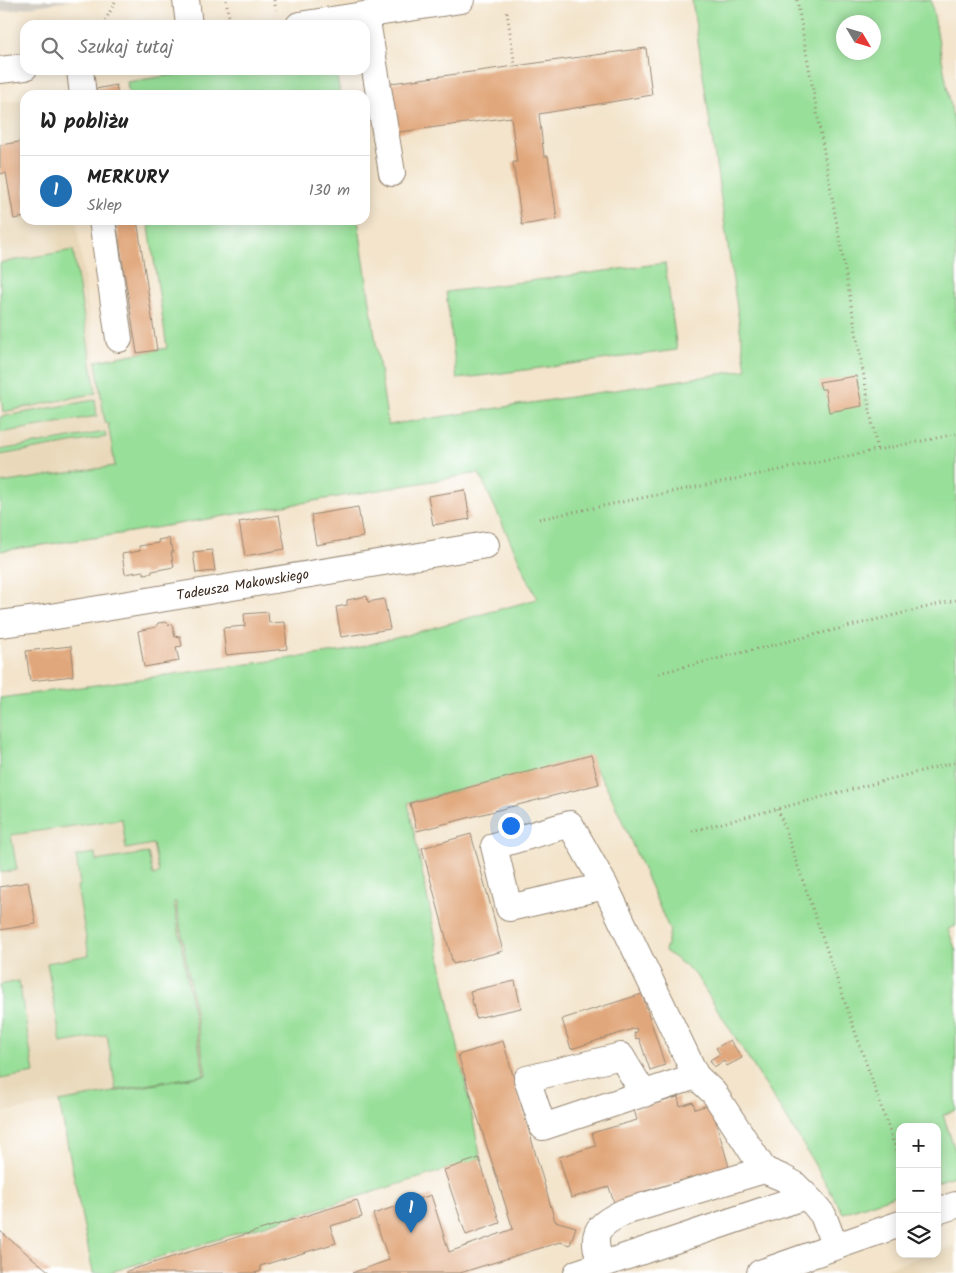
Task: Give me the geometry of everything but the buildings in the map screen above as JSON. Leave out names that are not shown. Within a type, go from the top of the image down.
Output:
[{"type":"street","points":[[186,0],[188,20]]},
{"type":"street","points":[[332,20],[461,0]]},
{"type":"street","points":[[366,15],[367,20]]},
{"type":"street","points":[[370,39],[392,172]]},
{"type":"street","points":[[0,70],[20,68]]},
{"type":"street","points":[[81,75],[82,90]]},
{"type":"street","points":[[103,225],[119,339]]},
{"type":"street","name":"Tadeusza Makowskiego","points":[[0,624],[48,618],[486,545]]},
{"type":"street","points":[[605,886],[696,1076],[714,1093],[764,1170],[794,1184],[823,1216],[835,1247]]},
{"type":"street","points":[[644,1094],[696,1076]]},
{"type":"street","points":[[589,1269],[595,1247],[595,1237],[601,1226],[608,1220],[624,1212],[764,1170]]},
{"type":"street","points":[[589,1269],[806,1196]]},
{"type":"street","points":[[941,1210],[956,1205]]},
{"type":"street","points":[[760,1273],[896,1225]]},
{"type":"path","points":[[106,20],[116,0]]},
{"type":"path","points":[[226,0],[229,16]]},
{"type":"path","points":[[274,0],[276,10]]},
{"type":"path","points":[[797,0],[876,450]]},
{"type":"path","points":[[507,12],[515,66]]},
{"type":"path","points":[[539,519],[956,434]]},
{"type":"path","points":[[659,673],[956,600]]},
{"type":"path","points":[[692,831],[956,762]]},
{"type":"path","points":[[778,809],[896,1149]]},
{"type":"shaded area","points":[[0,0],[73,0],[0,12]]},
{"type":"shaded area","points":[[20,100],[20,225],[77,225],[105,422],[108,422],[115,466],[0,483],[0,103]]},
{"type":"shaded area","points":[[123,819],[153,844],[159,873],[171,870],[206,1076],[0,1113],[0,873],[17,869],[11,835]]},
{"type":"shaded area","points":[[956,1244],[956,1273],[873,1273],[916,1258],[941,1258],[941,1250]]},
{"type":"green space","points":[[692,0],[931,0],[956,134],[956,926],[948,929],[956,951],[956,1110],[943,1115],[956,1153],[956,1175],[941,1181],[941,1123],[896,1123],[896,1195],[843,1213],[802,1143],[695,974],[665,951],[670,931],[609,791],[588,757],[408,803],[481,1159],[108,1273],[93,1273],[59,1102],[206,1075],[176,902],[174,902],[204,1075],[116,1090],[107,1035],[61,1043],[47,963],[89,955],[77,886],[80,885],[76,856],[95,853],[96,861],[148,853],[153,875],[159,873],[153,844],[126,849],[122,819],[11,835],[17,870],[0,873],[0,698],[344,651],[537,599],[479,473],[107,536],[0,551],[0,483],[115,466],[108,423],[105,423],[96,361],[167,348],[149,225],[359,225],[388,425],[746,370]]},
{"type":"green space","points":[[172,75],[337,75],[339,90],[128,90],[127,82]]},
{"type":"green space","points":[[73,250],[96,393],[3,412],[0,390],[0,263]]},
{"type":"green space","points":[[665,263],[677,350],[457,379],[446,292]]},
{"type":"green space","points":[[95,400],[97,416],[0,433],[0,417]]},
{"type":"green space","points":[[105,432],[106,437],[0,455],[0,450]]},
{"type":"green space","points":[[19,981],[34,1073],[0,1079],[0,985]]},
{"type":"place","name":"MERKURY","points":[[411,1233]]}]
